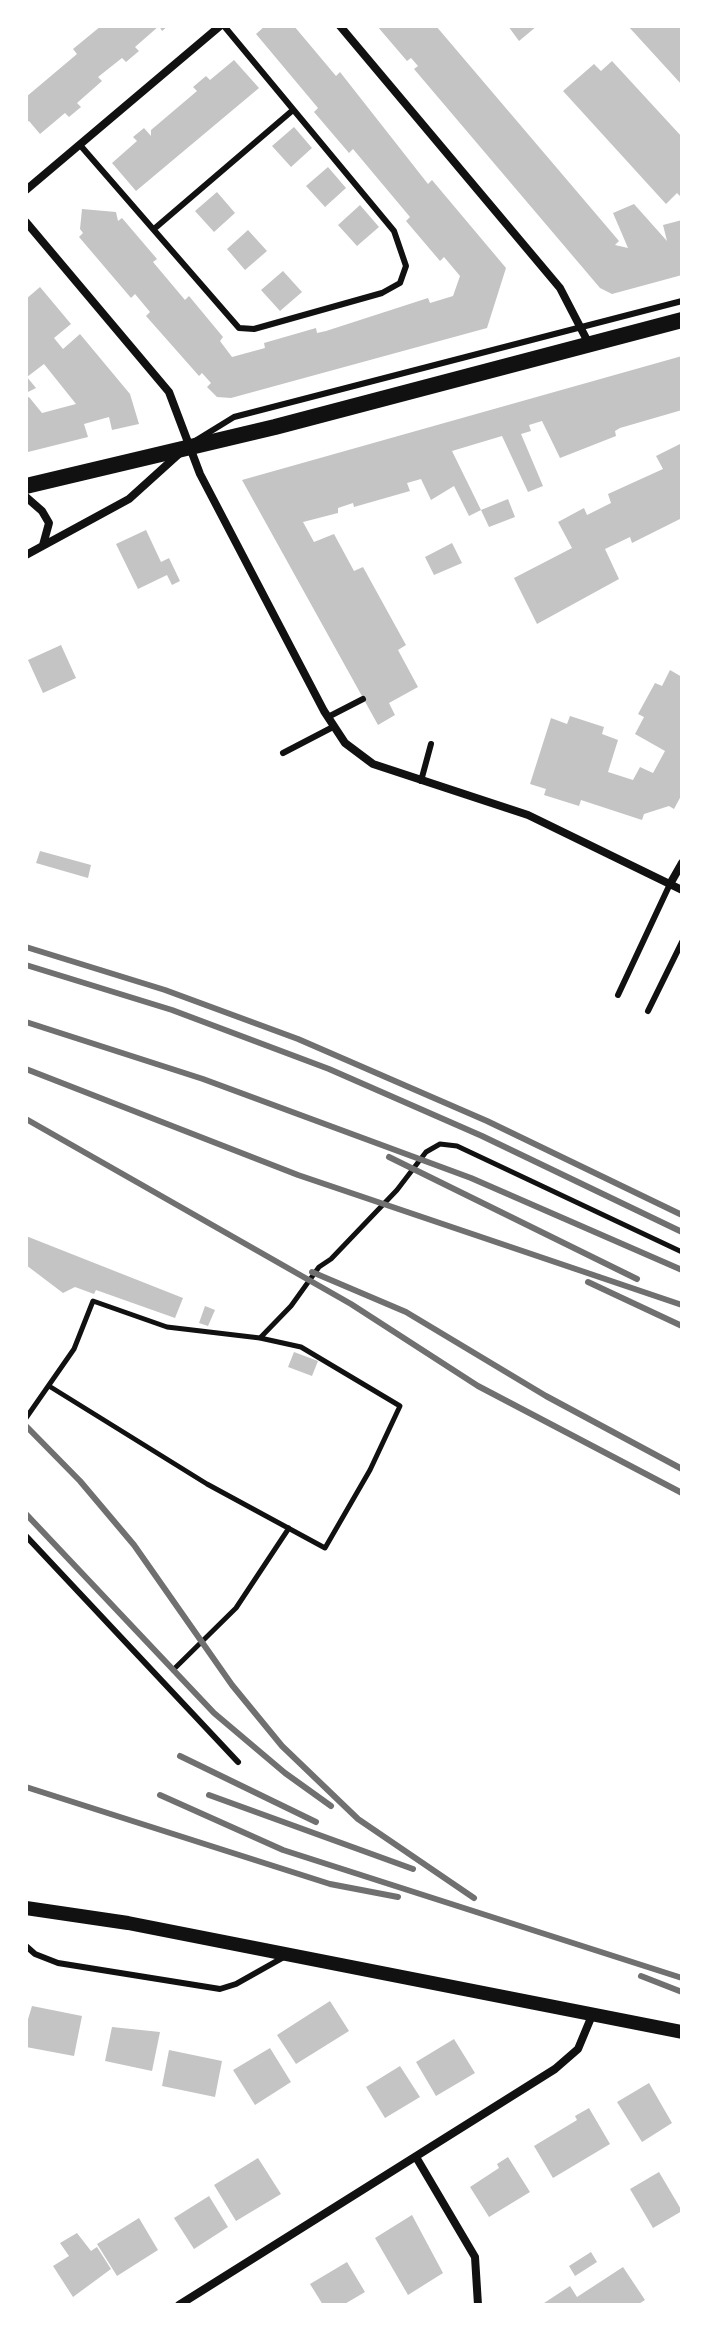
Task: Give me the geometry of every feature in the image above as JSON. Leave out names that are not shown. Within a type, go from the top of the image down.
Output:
[{"type":"main road","points":[[26,486],[348,408],[682,320]]},
{"type":"street","points":[[26,190],[222,26]]},
{"type":"street","points":[[340,26],[536,258],[571,303],[589,344]]},
{"type":"street","points":[[26,222],[169,392],[187,447],[200,474],[333,727],[358,755],[421,781],[528,815],[682,890]]},
{"type":"street","points":[[26,555],[129,499],[187,447]]},
{"type":"street","points":[[26,497],[42,511],[49,523],[43,545]]},
{"type":"street","points":[[670,884],[682,863]]},
{"type":"street","points":[[26,1908],[128,1923],[682,2032]]},
{"type":"street","points":[[179,2305],[562,2064],[586,2037],[594,2013]]},
{"type":"street","points":[[416,2157],[475,2257],[479,2277],[478,2305]]},
{"type":"lane","points":[[80,145],[233,324],[244,330],[382,293],[400,283],[405,277],[405,255],[394,231],[222,26]]},
{"type":"lane","points":[[154,229],[293,110]]},
{"type":"lane","points":[[187,447],[234,417],[682,301]]},
{"type":"lane","points":[[328,717],[363,699]]},
{"type":"lane","points":[[283,753],[333,727]]},
{"type":"lane","points":[[421,781],[431,744]]},
{"type":"lane","points":[[618,995],[670,884]]},
{"type":"lane","points":[[648,1011],[682,942]]},
{"type":"lane","points":[[26,1536],[164,1679],[238,1762]]},
{"type":"lane","points":[[26,1946],[35,1954],[58,1963],[220,1989],[236,1984],[288,1954]]},
{"type":"path","points":[[260,1338],[291,1306],[319,1267],[331,1259],[384,1204],[426,1152],[440,1144],[457,1146],[682,1252]]},
{"type":"path","points":[[26,1418],[74,1349],[93,1301],[167,1327],[260,1338],[301,1347],[400,1406],[370,1470],[325,1548],[207,1484],[49,1386]]},
{"type":"path","points":[[164,1679],[236,1608],[289,1528]]},
{"type":"building","points":[[101,26],[159,26],[135,47],[139,51],[126,62],[122,58],[98,77],[102,81],[77,103],[81,107],[69,117],[65,113],[40,134],[29,121],[26,123],[26,97],[77,54],[73,49]]},
{"type":"building","points":[[265,26],[294,26],[336,76],[340,72],[428,184],[432,180],[506,268],[487,328],[231,398],[217,397],[207,387],[211,383],[202,373],[199,376],[146,316],[150,312],[135,294],[131,298],[79,237],[83,233],[80,229],[82,209],[116,212],[118,221],[122,218],[157,259],[153,262],[185,300],[189,296],[223,337],[220,341],[232,357],[265,348],[264,343],[316,328],[317,333],[326,331],[428,298],[430,303],[453,296],[460,276],[444,257],[440,261],[406,221],[410,217],[353,149],[349,153],[314,112],[318,108],[256,34]]},
{"type":"building","points":[[377,26],[436,26],[619,241],[615,245],[628,248],[613,213],[634,204],[667,241],[663,225],[682,220],[682,275],[612,294],[600,288],[414,69],[418,66],[411,58],[407,61]]},
{"type":"building","points":[[508,26],[537,26],[519,41]]},
{"type":"building","points":[[628,26],[682,26],[682,85]]},
{"type":"building","points":[[234,60],[259,88],[136,191],[112,163],[137,141],[133,137],[144,128],[151,136],[151,130],[197,91],[193,87],[206,76],[210,80]]},
{"type":"building","points":[[612,61],[682,137],[682,198],[677,193],[666,204],[563,91],[594,64],[601,71]]},
{"type":"building","points":[[294,127],[312,148],[291,167],[272,146]]},
{"type":"building","points":[[328,167],[346,188],[325,207],[306,186]]},
{"type":"building","points":[[217,192],[235,213],[214,232],[195,211]]},
{"type":"building","points":[[360,205],[379,227],[357,246],[338,225]]},
{"type":"building","points":[[248,230],[267,251],[245,270],[227,249]]},
{"type":"building","points":[[283,271],[302,292],[280,311],[261,290]]},
{"type":"building","points":[[40,287],[71,324],[54,338],[63,349],[80,334],[130,394],[139,424],[112,430],[109,417],[84,424],[88,437],[28,452],[26,398],[29,397],[42,413],[76,404],[44,364],[27,377],[36,388],[26,393],[26,299]]},
{"type":"building","points":[[682,356],[682,410],[620,428],[615,431],[616,436],[560,458],[542,421],[529,425],[531,431],[521,434],[543,486],[528,492],[502,436],[452,451],[481,510],[469,516],[454,486],[431,500],[421,479],[407,483],[410,491],[354,507],[353,503],[338,508],[338,513],[303,522],[314,542],[334,534],[354,571],[363,567],[406,645],[398,650],[418,687],[389,703],[395,715],[378,725],[242,480]]},
{"type":"building","points":[[682,443],[682,518],[632,543],[630,537],[605,549],[619,579],[537,624],[514,578],[572,548],[558,522],[584,508],[587,515],[611,503],[608,494],[663,469],[656,456]]},
{"type":"building","points":[[508,499],[515,517],[489,527],[481,510]]},
{"type":"building","points":[[146,530],[161,562],[169,558],[180,581],[172,585],[167,575],[138,589],[116,544]]},
{"type":"building","points":[[452,543],[462,563],[434,575],[425,557]]},
{"type":"building","points":[[61,645],[76,678],[43,693],[28,660]]},
{"type":"building","points":[[670,670],[682,677],[682,794],[674,809],[669,806],[644,814],[642,820],[581,800],[579,806],[544,795],[546,789],[530,784],[551,718],[567,724],[570,716],[604,727],[602,734],[618,740],[608,772],[633,780],[640,767],[653,773],[665,751],[635,734],[644,717],[638,714],[655,683],[662,686]]},
{"type":"building","points":[[40,851],[91,865],[88,878],[36,863]]},
{"type":"building","points":[[26,1236],[183,1298],[175,1318],[96,1290],[94,1294],[75,1287],[63,1293],[26,1265]]},
{"type":"building","points":[[205,1306],[215,1310],[208,1326],[199,1323]]},
{"type":"building","points":[[294,1352],[318,1361],[312,1376],[288,1367]]},
{"type":"building","points":[[330,2001],[349,2031],[296,2064],[277,2035]]},
{"type":"building","points":[[32,2006],[82,2016],[74,2056],[26,2047],[26,2026]]},
{"type":"building","points":[[112,2027],[160,2032],[152,2071],[105,2061]]},
{"type":"building","points":[[454,2039],[475,2073],[436,2096],[416,2062]]},
{"type":"building","points":[[270,2048],[291,2082],[255,2105],[233,2070]]},
{"type":"building","points":[[169,2050],[222,2061],[215,2097],[162,2086]]},
{"type":"building","points":[[400,2066],[420,2097],[385,2118],[366,2087]]},
{"type":"building","points":[[649,2083],[672,2123],[642,2142],[617,2102]]},
{"type":"building","points":[[589,2108],[610,2144],[553,2178],[534,2146],[577,2120],[575,2116]]},
{"type":"building","points":[[508,2157],[530,2192],[489,2217],[470,2187],[499,2168],[497,2164]]},
{"type":"building","points":[[258,2158],[281,2194],[236,2221],[214,2185]]},
{"type":"building","points":[[659,2172],[682,2211],[653,2228],[630,2189]]},
{"type":"building","points":[[209,2196],[228,2227],[194,2249],[174,2218]]},
{"type":"building","points":[[412,2215],[443,2273],[408,2295],[375,2238]]},
{"type":"building","points":[[139,2218],[158,2250],[117,2276],[97,2244]]},
{"type":"building","points":[[77,2233],[91,2251],[97,2247],[111,2269],[73,2297],[53,2266],[69,2256],[60,2243]]},
{"type":"building","points":[[591,2252],[597,2262],[575,2276],[569,2266]]},
{"type":"building","points":[[347,2262],[365,2292],[343,2305],[323,2305],[310,2284]]},
{"type":"building","points":[[623,2267],[645,2300],[637,2305],[541,2305],[570,2286],[577,2297]]},
{"type":"railway","points":[[26,947],[165,990],[298,1039],[487,1121],[682,1215]]},
{"type":"railway","points":[[26,965],[172,1010],[329,1069],[482,1136],[682,1232]]},
{"type":"railway","points":[[26,1022],[203,1079],[471,1178],[682,1270]]},
{"type":"railway","points":[[26,1069],[298,1175],[682,1305]]},
{"type":"railway","points":[[26,1119],[351,1304],[478,1386],[682,1493]]},
{"type":"railway","points":[[389,1157],[637,1279]]},
{"type":"railway","points":[[312,1272],[406,1312],[546,1396],[682,1469]]},
{"type":"railway","points":[[588,1282],[682,1326]]},
{"type":"railway","points":[[26,1426],[80,1481],[134,1545],[232,1685],[282,1746],[358,1819],[474,1898]]},
{"type":"railway","points":[[26,1514],[214,1713],[285,1773],[331,1806]]},
{"type":"railway","points":[[180,1756],[316,1822]]},
{"type":"railway","points":[[26,1787],[330,1884],[398,1897]]},
{"type":"railway","points":[[160,1795],[283,1850],[682,1978]]},
{"type":"railway","points":[[209,1795],[413,1869]]},
{"type":"railway","points":[[641,1976],[682,1992]]}]
